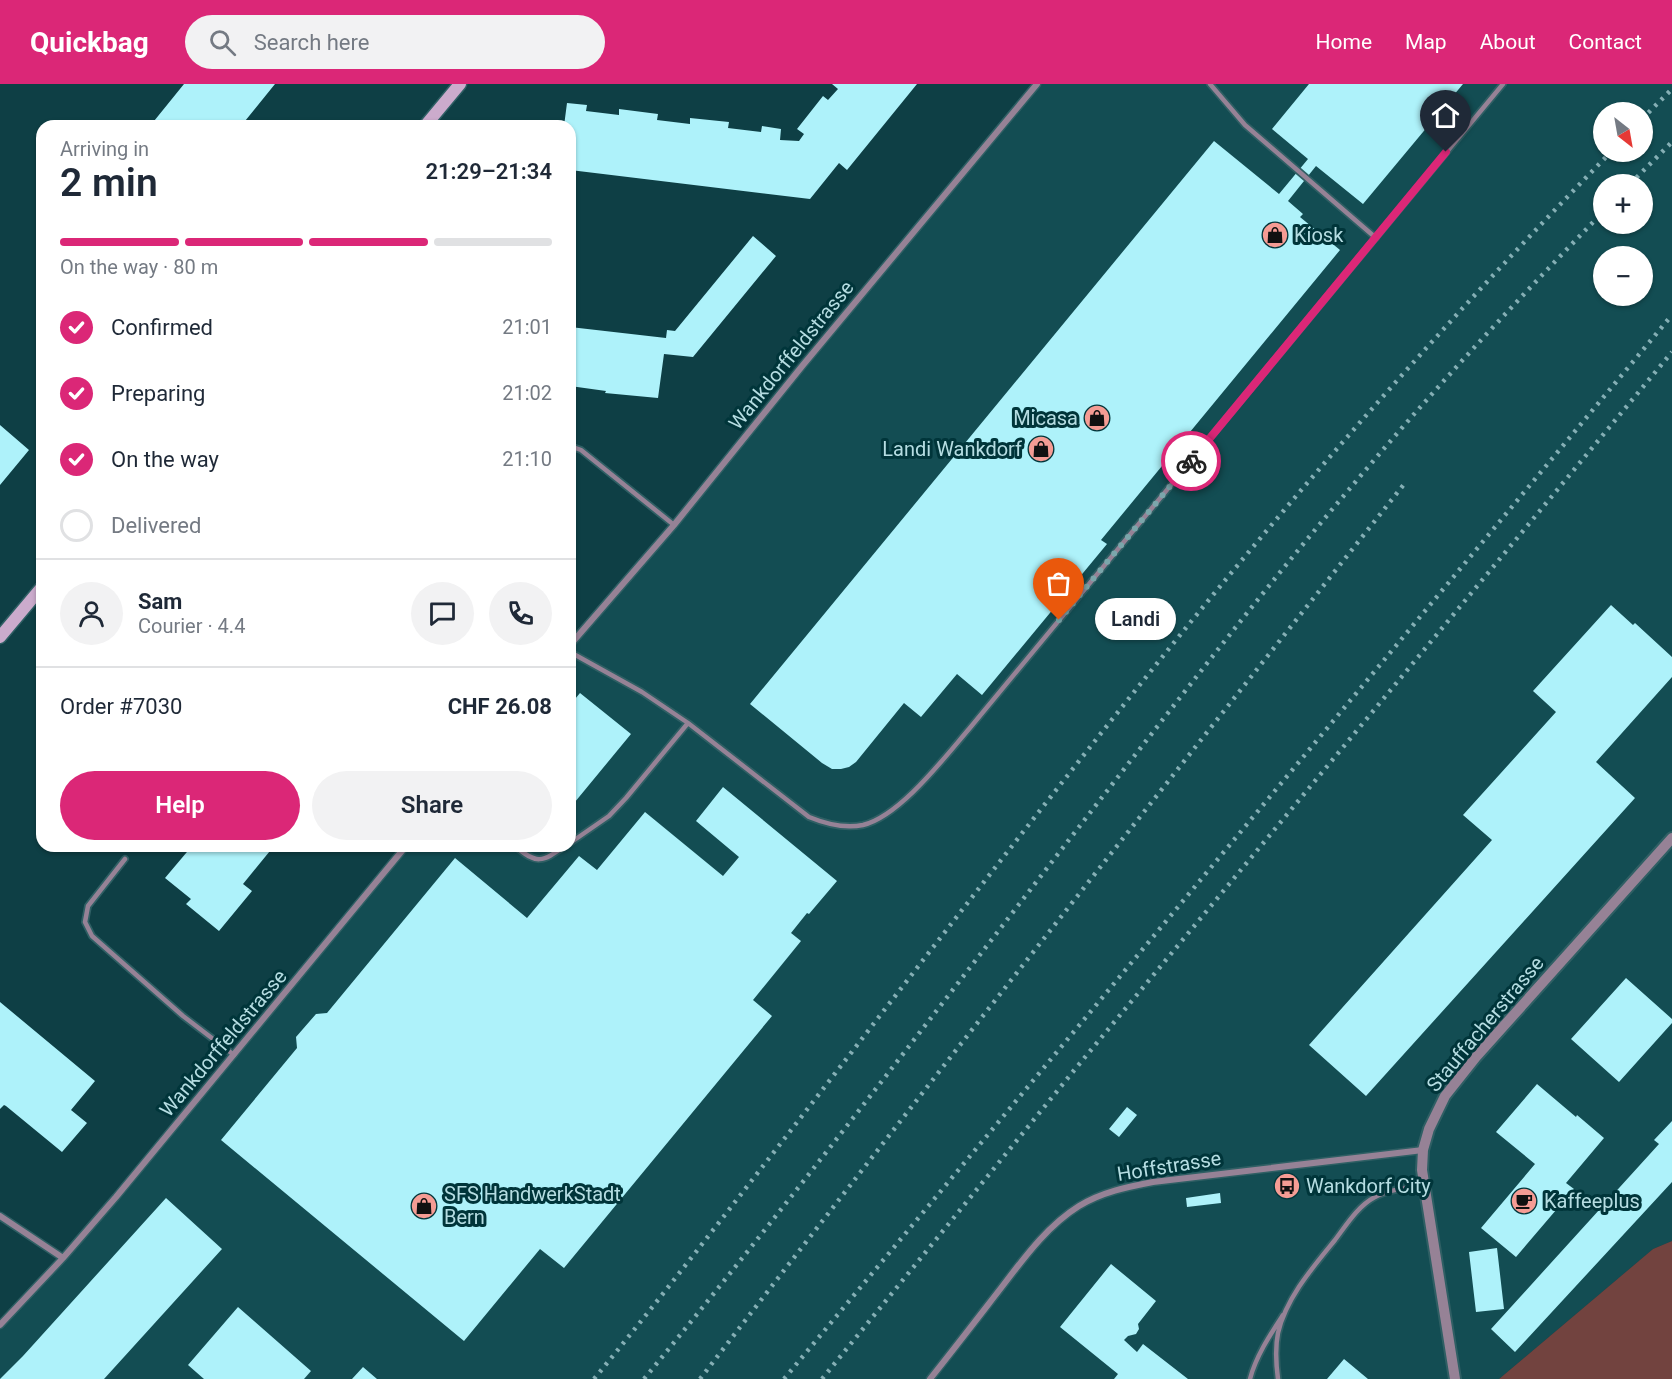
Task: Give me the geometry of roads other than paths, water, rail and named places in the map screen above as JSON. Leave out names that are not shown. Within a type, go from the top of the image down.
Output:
[{"type":"main road","points":[[430,120],[460,84]]},
{"type":"main road","points":[[0,637],[36,594]]},
{"type":"street","name":"Wankdorffeldstrasse","points":[[576,638],[674,525],[803,365],[1037,84]]},
{"type":"street","name":"Stauffacherstrasse","points":[[1455,1379],[1422,1170],[1423,1150],[1429,1129],[1437,1111],[1457,1081],[1543,981],[1672,838]]},
{"type":"street","name":"Wankdorffeldstrasse","points":[[0,1324],[63,1258],[116,1197],[401,852]]},
{"type":"street","name":"Hoffstrasse","points":[[930,1379],[1023,1259],[1047,1232],[1079,1206],[1098,1196],[1153,1182],[1423,1150]]},
{"type":"street","points":[[0,1216],[63,1258]]},
{"type":"lane","points":[[576,655],[642,692],[688,723],[809,817],[824,823],[846,826],[862,825],[895,809],[961,739],[1503,84]]},
{"type":"lane","points":[[1212,85],[1245,125],[1376,238]]},
{"type":"lane","points":[[576,448],[674,525]]},
{"type":"lane","points":[[576,839],[609,816],[688,723]]},
{"type":"lane","points":[[522,852],[535,860],[544,859],[555,852]]},
{"type":"lane","points":[[125,859],[88,906],[85,922],[92,936],[183,1016],[234,1055]]},
{"type":"lane","points":[[1250,1379],[1267,1340],[1306,1276],[1362,1206],[1381,1194],[1424,1186]]},
{"type":"lane","points":[[1278,1379],[1276,1358],[1278,1332],[1288,1307]]},
{"type":"railway","points":[[1653,108],[1672,89]]},
{"type":"railway","points":[[1640,174],[1672,142]]},
{"type":"railway","points":[[594,1379],[692,1257],[1065,778],[1213,595],[1379,401],[1493,275],[1601,162]]},
{"type":"railway","points":[[644,1379],[822,1157],[1231,632],[1382,451],[1507,312],[1593,222]]},
{"type":"railway","points":[[784,1379],[1672,315]]},
{"type":"railway","points":[[822,1379],[1076,1068],[1672,352]]},
{"type":"railway","points":[[700,1379],[1139,818],[1405,483]]},
{"type":"place","name":"Kiosk","points":[[1275,235]]},
{"type":"place","name":"Micasa","points":[[1097,418]]},
{"type":"place","name":"Landi Wankdorf","points":[[1041,449]]},
{"type":"place","name":"Landi","points":[[1059,620]]},
{"type":"place","name":"Wankdorf City","points":[[1287,1186]]},
{"type":"place","name":"Kaffeeplus","points":[[1524,1201]]},
{"type":"place","name":"SFS HandwerkStadt Bern","points":[[424,1206]]}]
